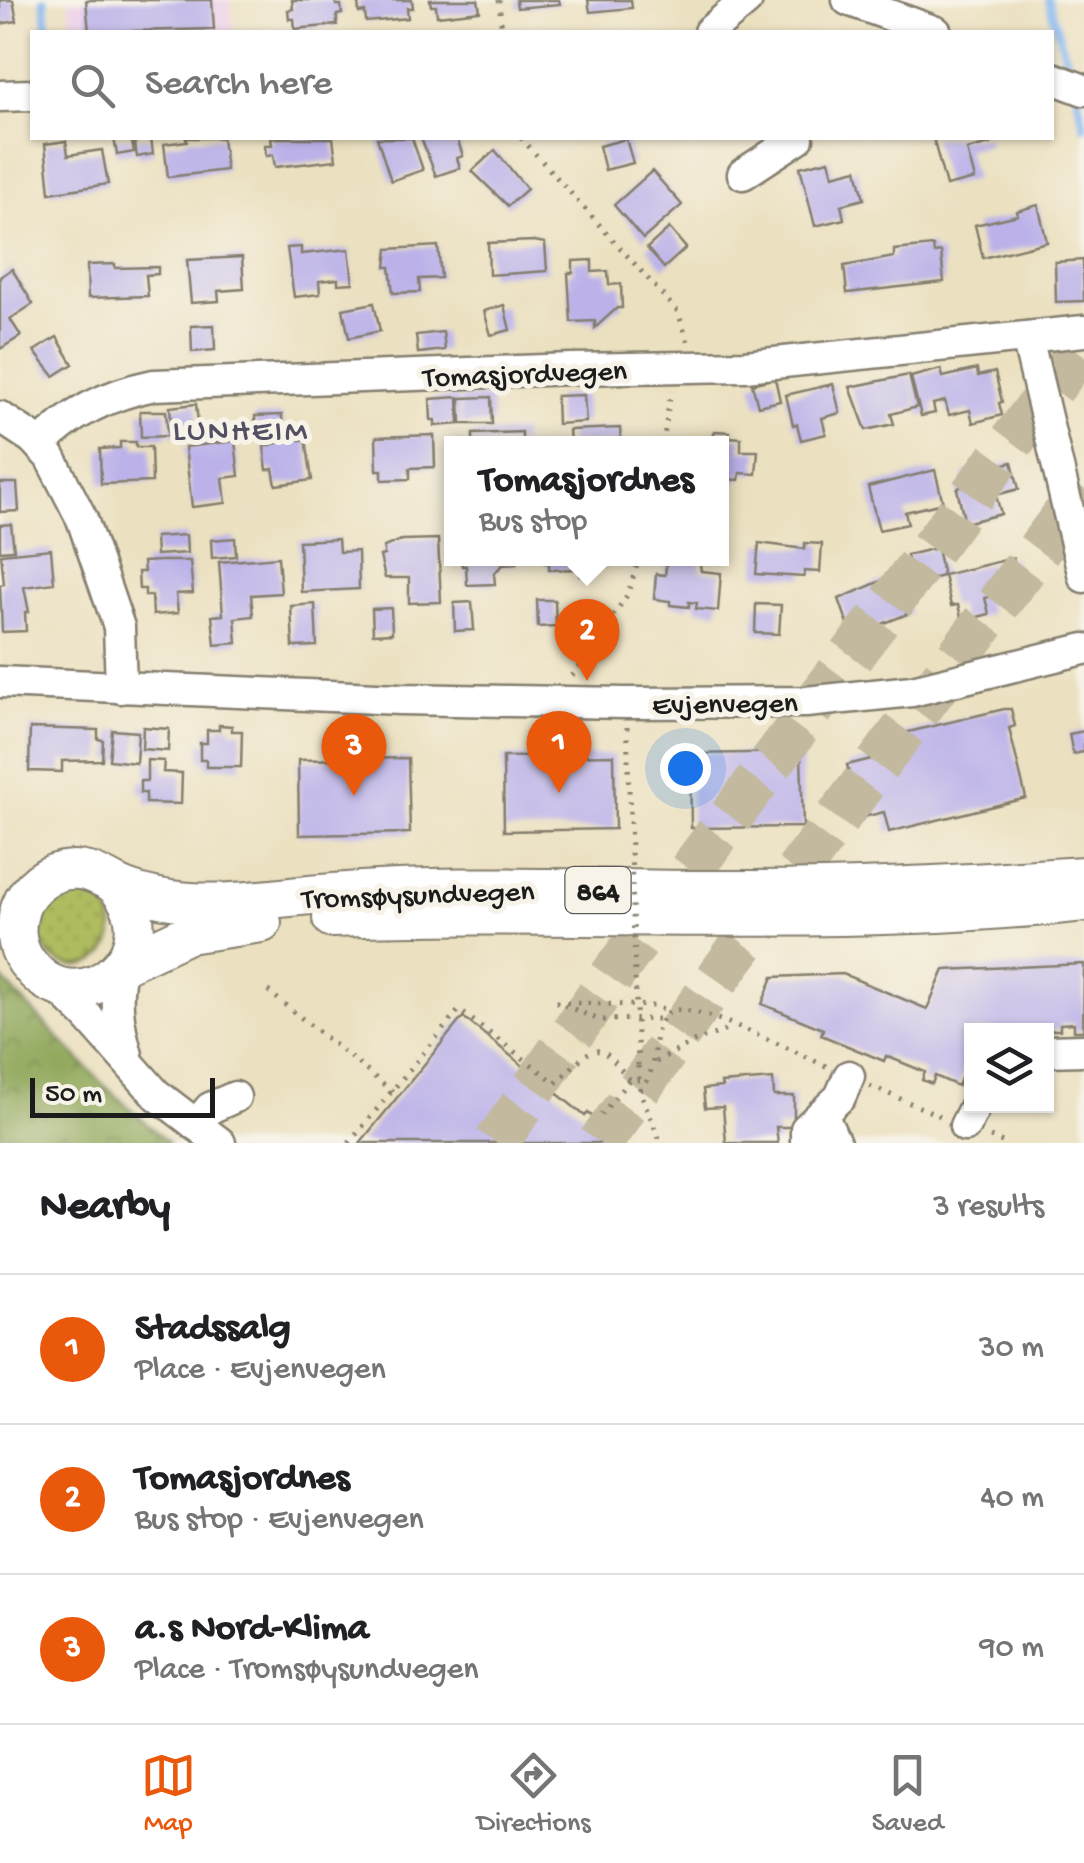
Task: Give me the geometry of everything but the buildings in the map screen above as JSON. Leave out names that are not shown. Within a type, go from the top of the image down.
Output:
[{"type":"main road","name":"864","points":[[0,898],[58,872],[94,873],[114,884]]},
{"type":"main road","name":"Tromsøysundvegen","points":[[114,884],[167,899],[215,902],[414,889],[746,890],[1084,876]]},
{"type":"main road","points":[[28,964],[18,944],[17,922],[24,900],[38,883]]},
{"type":"main road","points":[[114,884],[128,902],[134,923],[132,945],[122,965]]},
{"type":"main road","name":"Tromsøysundvegen","points":[[122,965],[188,934],[319,919],[818,915],[1018,909],[1084,902]]},
{"type":"main road","name":"864","points":[[28,964],[77,988],[112,976],[122,965]]},
{"type":"street","points":[[711,30],[747,0]]},
{"type":"street","points":[[848,0],[930,30]]},
{"type":"street","points":[[1054,79],[1084,90]]},
{"type":"street","points":[[0,96],[30,95]]},
{"type":"street","points":[[742,174],[795,140]]},
{"type":"street","name":"Tomasjordvegen","points":[[40,446],[89,406],[154,385],[571,368],[684,368],[1084,331]]},
{"type":"street","points":[[1027,337],[1084,578]]},
{"type":"street","points":[[0,417],[40,446],[77,508],[120,628],[121,688]]},
{"type":"street","name":"Evjenvegen","points":[[0,682],[400,699],[806,702],[912,691],[1084,649]]},
{"type":"street","points":[[28,964],[88,1016],[156,1094],[220,1143]]},
{"type":"street","points":[[122,965],[116,1015],[131,1068]]},
{"type":"street","points":[[1054,1052],[1084,1050]]},
{"type":"street","points":[[806,1143],[806,1129],[840,1097],[849,1076]]},
{"type":"street","points":[[196,1124],[210,1108],[235,1097]]},
{"type":"street","points":[[822,1114],[835,1143]]},
{"type":"path","points":[[499,0],[502,30]]},
{"type":"path","points":[[522,140],[678,312],[684,368],[664,436]]},
{"type":"path","points":[[568,684],[574,668],[628,594],[637,566]]},
{"type":"path","points":[[627,727],[639,1080],[662,1143]]},
{"type":"path","points":[[268,990],[398,1096]]},
{"type":"path","points":[[663,1019],[599,1020],[556,1002],[652,1006],[670,1012],[688,1010],[849,1076],[970,1116],[1004,1143]]},
{"type":"path","points":[[349,1143],[459,1010],[556,1083],[588,1052],[597,1049],[609,1053],[629,1080]]},
{"type":"path","points":[[640,1091],[649,1080],[663,1019],[670,1012]]},
{"type":"path","points":[[654,1062],[735,1027]]},
{"type":"path","points":[[629,1080],[639,1080]]},
{"type":"path","points":[[601,1116],[629,1080]]},
{"type":"shaded area","points":[[69,0],[230,0],[234,30],[71,30]]},
{"type":"green space","points":[[76,892],[102,903],[113,929],[102,955],[76,966],[50,955],[39,929],[50,903]]},
{"type":"green space","points":[[0,977],[104,1085],[168,1143],[0,1143]]},
{"type":"waterway","points":[[44,0],[48,30]]},
{"type":"waterway","points":[[1048,0],[1072,77]]},
{"type":"waterway","points":[[1077,95],[1084,126]]},
{"type":"tunnel","points":[[496,1143],[616,970],[1084,345]]},
{"type":"tunnel","points":[[600,1143],[731,960],[1084,489]]},
{"type":"place","name":"Tomasjordnes","points":[[587,681]]},
{"type":"place","name":"Stadssalg","points":[[559,793]]},
{"type":"place","name":"a.s Nord-Klima","points":[[354,796]]},
{"type":"district","name":"LUNHEIM","points":[[241,428]]}]
